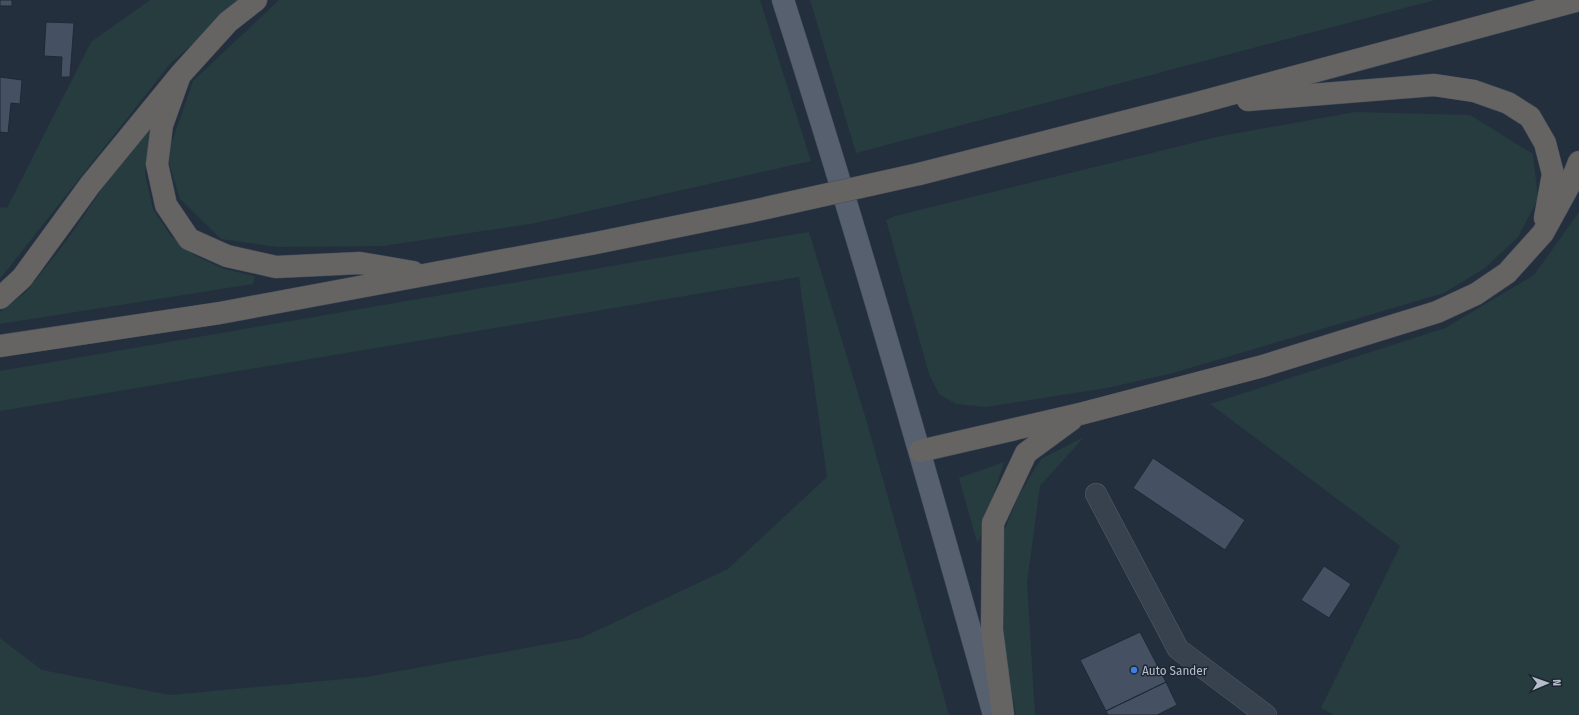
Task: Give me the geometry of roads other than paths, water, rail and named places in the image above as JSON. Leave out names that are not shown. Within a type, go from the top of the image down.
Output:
[{"type":"highway","points":[[0,298],[22,278],[90,185],[180,74],[228,22],[256,0]]},
{"type":"highway","points":[[0,346],[220,313],[589,245],[748,212],[919,174],[1194,104],[1579,0]]},
{"type":"highway","points":[[180,74],[162,125],[157,164],[166,205],[189,239],[227,256],[276,267],[360,263],[427,275]]},
{"type":"highway","points":[[1194,104],[1434,85],[1474,90],[1508,103],[1530,118],[1545,143],[1553,174],[1543,233]]},
{"type":"highway","points":[[920,451],[1080,414],[1263,366],[1437,312],[1476,294],[1507,273],[1543,233],[1571,182],[1579,162]]},
{"type":"highway","points":[[1003,715],[992,630],[993,523],[1026,453],[1080,414]]},
{"type":"main road","points":[[783,0],[833,156],[920,451],[994,715]]},
{"type":"street","points":[[1096,494],[1178,649],[1266,715]]},
{"type":"place","name":"Auto Sander","points":[[1134,670]]}]
